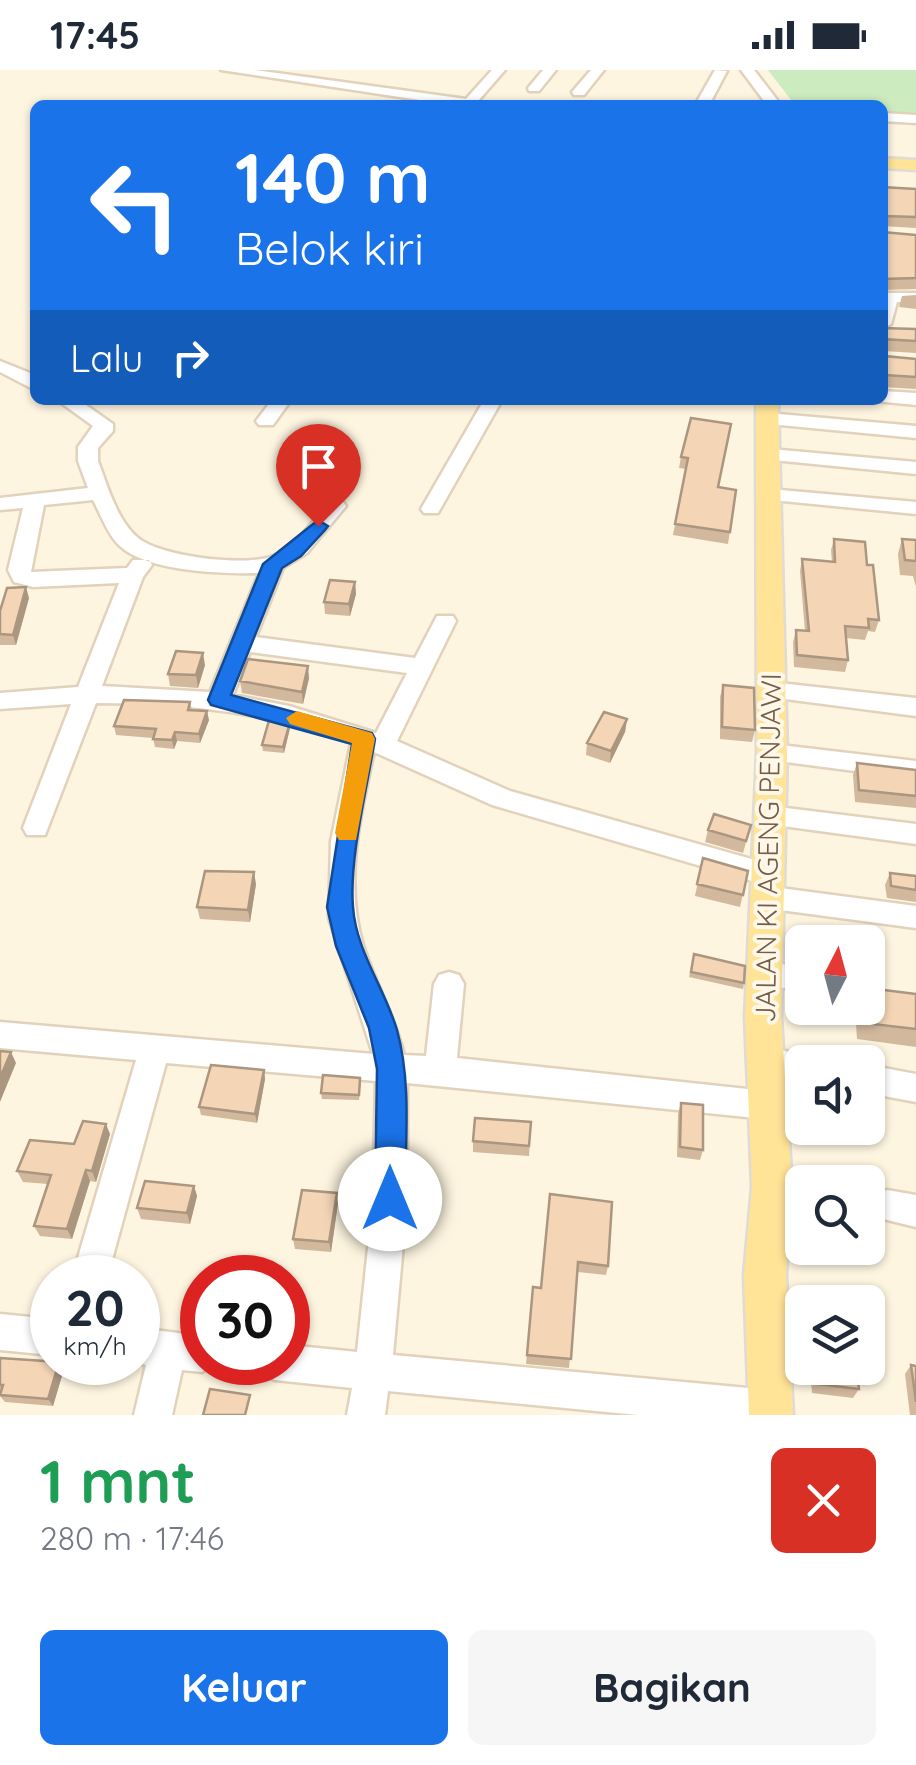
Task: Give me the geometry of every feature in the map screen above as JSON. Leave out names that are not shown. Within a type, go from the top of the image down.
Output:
[{"type":"main road","points":[[888,163],[916,166]]},
{"type":"main road","name":"JALAN KI AGENG PENJAWI","points":[[767,409],[772,753],[762,1016],[774,1080],[765,1276],[771,1412]]},
{"type":"street","points":[[227,70],[448,100]]},
{"type":"street","points":[[478,100],[499,70]]},
{"type":"street","points":[[534,88],[550,70]]},
{"type":"street","points":[[579,92],[598,70]]},
{"type":"street","points":[[714,70],[749,73],[770,100]]},
{"type":"street","points":[[705,100],[722,71]]},
{"type":"street","points":[[888,117],[916,119]]},
{"type":"street","points":[[888,314],[890,297],[916,298]]},
{"type":"street","points":[[888,323],[916,312]]},
{"type":"street","points":[[0,366],[30,380]]},
{"type":"street","points":[[888,397],[916,400]]},
{"type":"street","points":[[74,405],[103,424],[104,431],[87,451],[100,494],[141,565]]},
{"type":"street","points":[[266,421],[278,405]]},
{"type":"street","points":[[431,510],[490,405]]},
{"type":"street","points":[[767,409],[916,432]]},
{"type":"street","points":[[770,455],[916,468]]},
{"type":"street","points":[[0,504],[100,494]]},
{"type":"street","points":[[769,495],[916,508]]},
{"type":"street","points":[[34,503],[19,570],[22,576],[33,580],[141,565],[273,564]]},
{"type":"street","points":[[219,700],[273,564],[300,546],[336,506]]},
{"type":"street","points":[[36,828],[141,565]]},
{"type":"street","points":[[366,1415],[390,1199],[391,1069],[382,1028],[350,946],[340,907],[352,800],[373,742],[423,667],[445,621]]},
{"type":"street","points":[[239,644],[423,667]]},
{"type":"street","points":[[770,690],[916,707]]},
{"type":"street","points":[[0,700],[88,692],[219,700],[373,742],[459,783],[766,885],[916,917]]},
{"type":"street","points":[[772,753],[916,770]]},
{"type":"street","points":[[770,816],[916,834]]},
{"type":"street","points":[[765,974],[785,977]]},
{"type":"street","points":[[440,1070],[449,984]]},
{"type":"street","points":[[0,1035],[391,1069],[774,1080]]},
{"type":"street","points":[[96,1255],[156,1049]]},
{"type":"street","points":[[885,1082],[916,1088]]},
{"type":"street","points":[[0,1332],[30,1335]]},
{"type":"street","points":[[153,1415],[169,1350]]},
{"type":"street","points":[[310,1366],[533,1384],[771,1412]]},
{"type":"green space","points":[[768,70],[916,70],[916,116],[888,114],[888,100],[791,100]]},
{"type":"building","points":[[888,187],[916,189],[916,217],[888,216]]},
{"type":"building","points":[[888,233],[916,235],[916,278],[888,279]]},
{"type":"building","points":[[888,328],[916,329],[916,341],[888,339]]},
{"type":"building","points":[[888,356],[916,359],[916,377],[888,375]]},
{"type":"building","points":[[691,418],[731,424],[718,487],[736,490],[730,532],[675,524],[688,458],[681,457]]},
{"type":"building","points":[[834,539],[865,542],[867,565],[873,565],[879,620],[868,619],[869,628],[845,626],[848,660],[797,655],[796,630],[809,631],[802,559],[835,562]]},
{"type":"building","points":[[902,539],[916,540],[916,561],[905,560]]},
{"type":"building","points":[[330,580],[355,582],[349,604],[324,602]]},
{"type":"building","points":[[26,587],[13,635],[0,634],[0,611],[7,588]]},
{"type":"building","points":[[176,651],[203,653],[196,675],[168,674]]},
{"type":"building","points":[[248,659],[308,666],[302,692],[240,681]]},
{"type":"building","points":[[723,685],[754,688],[755,730],[722,727]]},
{"type":"building","points":[[124,700],[190,702],[188,710],[207,711],[199,734],[175,732],[172,740],[153,739],[156,729],[114,726]]},
{"type":"building","points":[[604,712],[627,719],[611,751],[587,743]]},
{"type":"building","points":[[270,717],[290,722],[283,747],[262,745]]},
{"type":"building","points":[[857,763],[916,770],[916,796],[859,790]]},
{"type":"building","points":[[714,814],[751,825],[746,841],[708,830]]},
{"type":"building","points":[[703,858],[748,871],[743,895],[697,884]]},
{"type":"building","points":[[205,871],[254,872],[248,910],[197,907]]},
{"type":"building","points":[[890,873],[916,876],[916,890],[891,886]]},
{"type":"building","points":[[694,954],[745,966],[744,983],[691,972]]},
{"type":"building","points":[[885,990],[916,994],[916,1029],[881,1025],[885,1025]]},
{"type":"building","points":[[0,1051],[11,1052],[0,1078]]},
{"type":"building","points":[[211,1065],[264,1070],[255,1114],[199,1107]]},
{"type":"building","points":[[323,1075],[360,1078],[359,1095],[321,1093]]},
{"type":"building","points":[[681,1103],[703,1105],[703,1150],[680,1147]]},
{"type":"building","points":[[475,1118],[531,1122],[529,1146],[473,1141]]},
{"type":"building","points":[[83,1121],[106,1124],[92,1171],[86,1170],[67,1229],[34,1226],[51,1175],[17,1171],[30,1140],[74,1144]]},
{"type":"building","points":[[145,1181],[194,1186],[187,1213],[137,1208]]},
{"type":"building","points":[[302,1190],[337,1193],[329,1242],[293,1239]]},
{"type":"building","points":[[550,1194],[612,1202],[608,1266],[578,1262],[571,1359],[527,1355],[533,1287],[541,1288]]},
{"type":"building","points":[[0,1358],[30,1360],[30,1385],[52,1385],[48,1399],[0,1395]]},
{"type":"building","points":[[911,1365],[916,1366],[916,1402]]},
{"type":"building","points":[[825,1385],[859,1385],[859,1389]]},
{"type":"building","points":[[210,1389],[250,1395],[245,1415],[203,1415]]},
{"type":"slow traffic","points":[[297,718],[364,739],[347,833]]},
{"type":"route","points":[[318,526],[294,552],[273,564],[219,700],[364,739],[346,840],[340,907],[350,946],[382,1028],[391,1069],[390,1199]]}]
